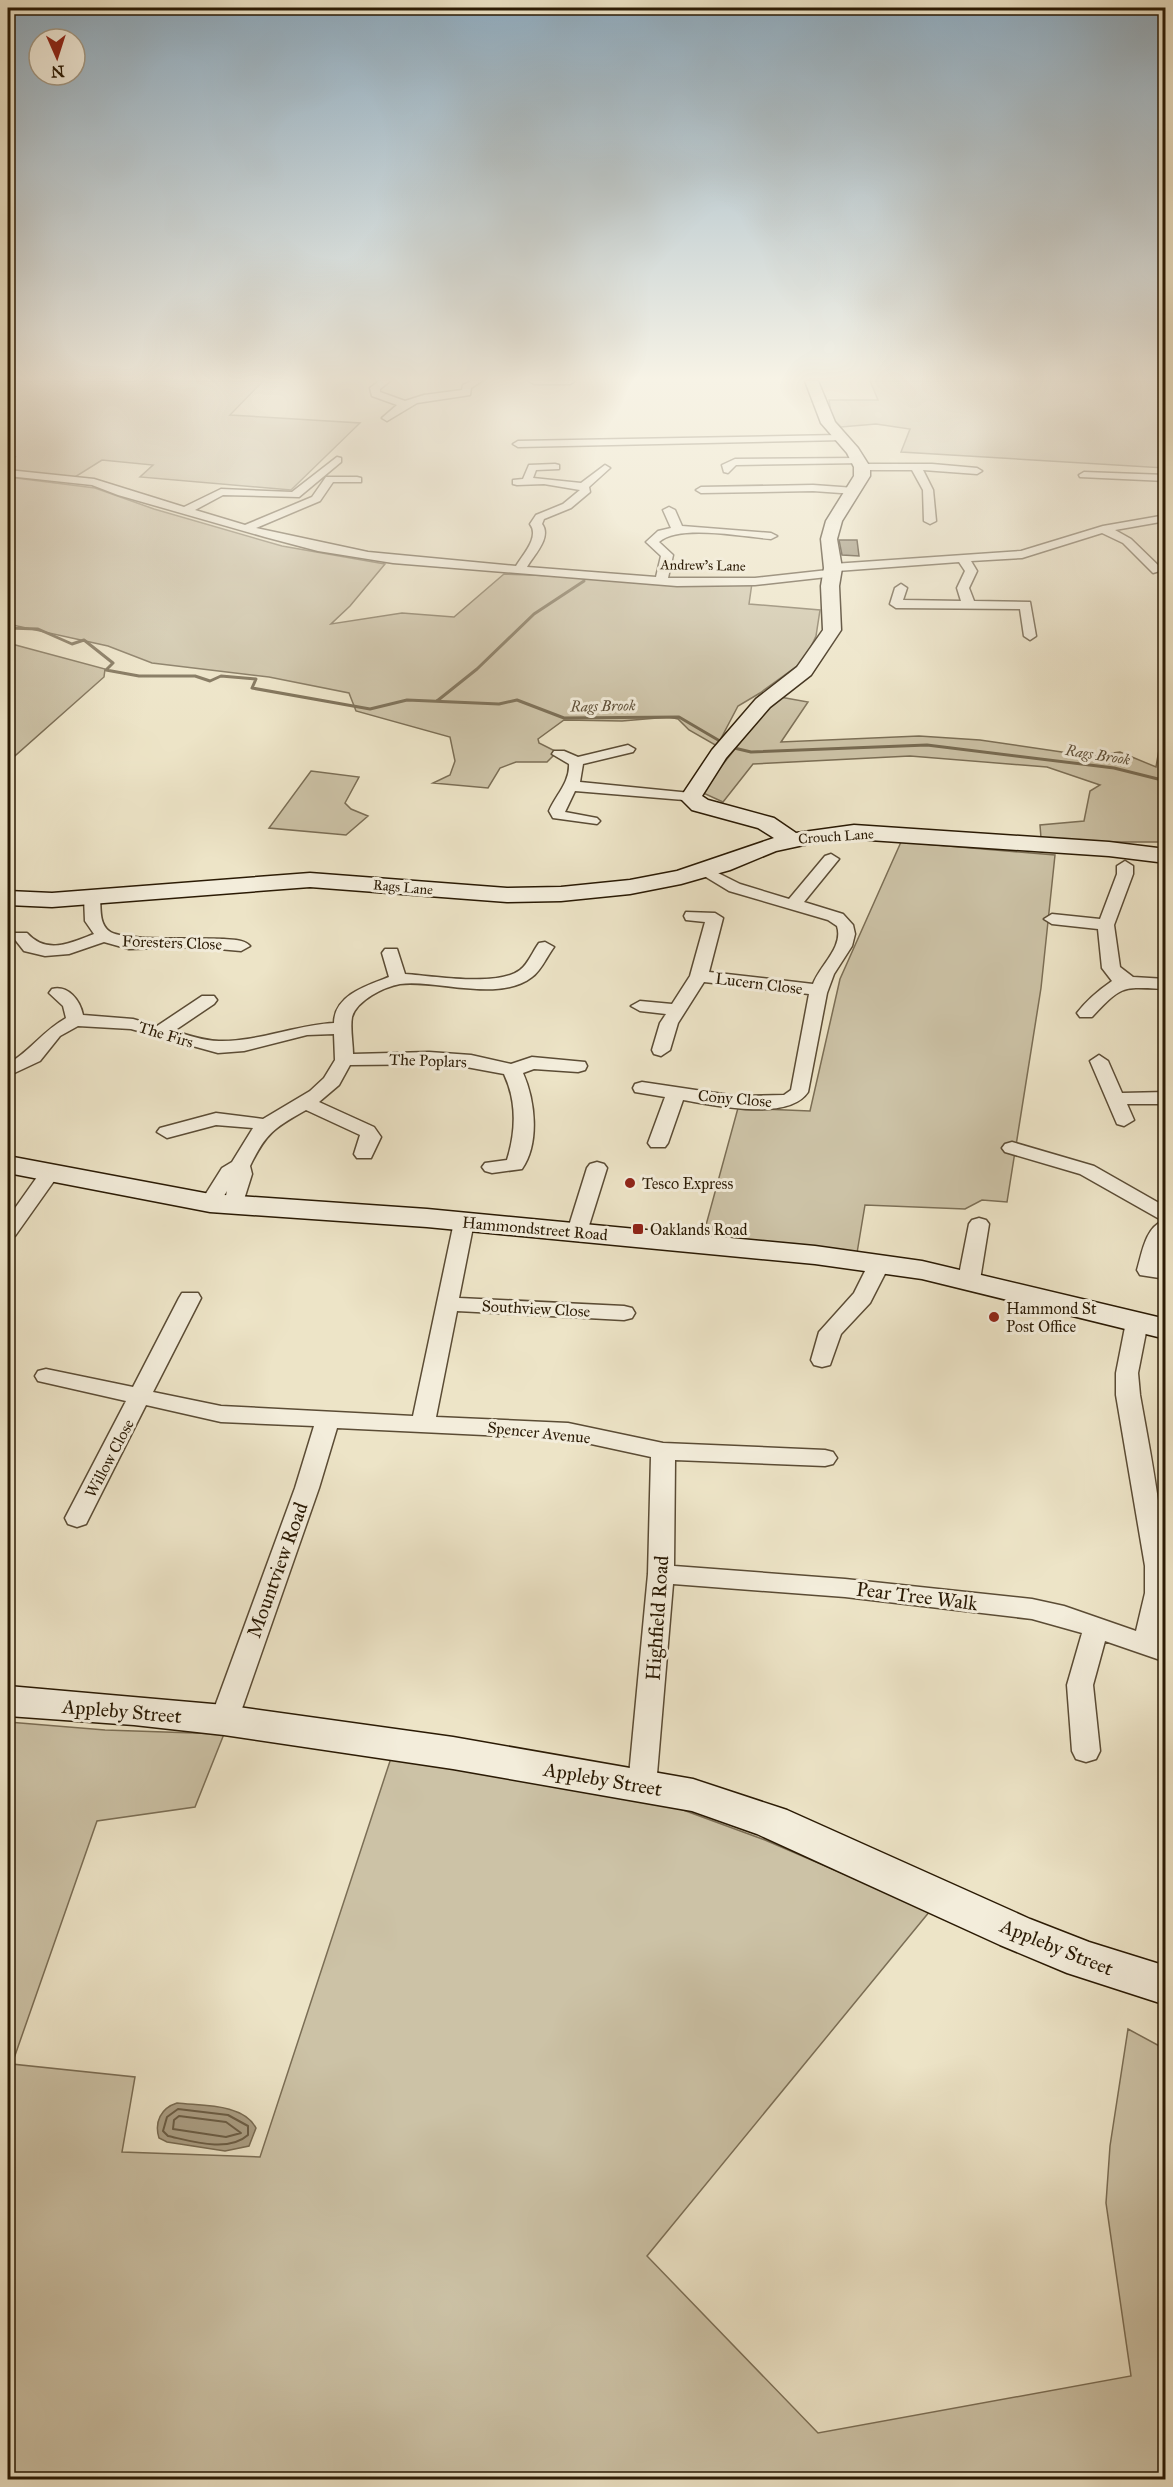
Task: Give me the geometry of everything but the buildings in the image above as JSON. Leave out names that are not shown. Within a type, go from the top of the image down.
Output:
[{"type":"street","name":"Andrew's Lane","points":[[138,497],[253,525],[320,548],[519,570],[662,579],[747,581],[801,579],[862,564],[1022,554],[1102,529],[1166,518]]},
{"type":"street","points":[[187,510],[211,497]]},
{"type":"street","points":[[253,525],[317,497]]},
{"type":"street","points":[[519,570],[540,536],[537,520],[544,514],[567,506],[578,497]]},
{"type":"street","points":[[571,786],[691,798],[719,754],[764,702],[804,671],[832,630],[832,571],[829,539],[834,521],[851,497]]},
{"type":"street","points":[[928,497],[930,521]]},
{"type":"street","points":[[274,499],[299,504]]},
{"type":"street","points":[[669,510],[678,530]]},
{"type":"street","points":[[253,525],[294,530]]},
{"type":"street","points":[[1102,529],[1127,541],[1157,570]]},
{"type":"street","points":[[662,579],[667,555],[654,545],[653,538],[662,533],[678,530],[771,536]]},
{"type":"street","points":[[963,559],[971,571],[962,587],[963,594],[970,604]]},
{"type":"street","points":[[901,588],[896,604],[1026,605],[1030,636]]},
{"type":"street","points":[[559,754],[576,762],[628,750]]},
{"type":"street","points":[[576,762],[576,772],[571,786],[558,807],[558,815],[592,821]]},
{"type":"street","name":"Crouch Lane","points":[[691,798],[700,806],[766,823],[792,840],[835,833],[888,833],[984,842],[1109,849],[1166,856]]},
{"type":"street","name":"Rags Lane","points":[[8,898],[52,900],[310,880],[476,893],[551,895],[630,887],[704,871],[759,849],[792,840]]},
{"type":"street","points":[[794,904],[831,859]]},
{"type":"street","points":[[1125,866],[1125,874],[1106,925],[1110,968],[1125,980],[1140,984],[1166,984]]},
{"type":"street","points":[[704,871],[720,883],[741,891],[851,920],[845,940],[826,972],[819,990]]},
{"type":"street","name":"Foresters Close","points":[[92,897],[93,921],[104,936],[129,944],[196,942],[241,946]]},
{"type":"street","name":"Lucern Close","points":[[661,1050],[669,1023],[699,976],[715,918],[692,916]]},
{"type":"street","points":[[1052,919],[1106,925]]},
{"type":"street","name":"Foresters Close","points":[[21,937],[30,947],[55,951],[79,946],[104,936]]},
{"type":"street","points":[[222,1204],[242,1174],[240,1166],[252,1142],[266,1125],[305,1102],[332,1081],[344,1060],[343,1018],[355,1001],[377,986],[398,979],[478,984],[503,982],[527,973],[545,947]]},
{"type":"street","points":[[391,953],[398,979]]},
{"type":"street","name":"Lucern Close","points":[[699,976],[819,990]]},
{"type":"street","points":[[1086,1013],[1103,996],[1125,980]]},
{"type":"street","name":"Cony Close","points":[[642,1088],[757,1101],[784,1102],[794,1098],[800,1090],[811,1022],[819,990]]},
{"type":"street","points":[[8,1071],[33,1057],[54,1032],[75,1020],[72,1004],[58,993]]},
{"type":"street","points":[[160,1032],[208,1000]]},
{"type":"street","points":[[640,1006],[677,1010]]},
{"type":"street","name":"The Firs","points":[[75,1020],[133,1024],[199,1044],[226,1047],[294,1032],[342,1028]]},
{"type":"street","name":"The Poplars","points":[[344,1060],[445,1059],[488,1063],[512,1070],[532,1063],[578,1066]]},
{"type":"street","points":[[1099,1061],[1124,1120]]},
{"type":"street","points":[[492,1167],[515,1165],[525,1133],[524,1110],[512,1070]]},
{"type":"street","name":"Cony Close","points":[[658,1143],[676,1092]]},
{"type":"street","points":[[1114,1099],[1166,1098]]},
{"type":"street","points":[[305,1102],[367,1131],[371,1137],[364,1154]]},
{"type":"street","points":[[167,1132],[218,1118],[239,1118],[266,1125]]},
{"type":"street","points":[[1012,1148],[1087,1170],[1166,1216]]},
{"type":"street","name":"Hammondstreet Road","points":[[8,1165],[222,1204],[464,1222],[792,1253],[879,1264],[969,1280],[1151,1325]]},
{"type":"street","points":[[577,1233],[597,1168]]},
{"type":"street","points":[[8,1232],[49,1174]]},
{"type":"street","points":[[423,1422],[464,1222]]},
{"type":"street","points":[[969,1280],[979,1224]]},
{"type":"street","points":[[1166,1227],[1156,1239],[1148,1270],[1166,1273]]},
{"type":"street","points":[[822,1360],[825,1343],[833,1326],[858,1304],[871,1284],[879,1264]]},
{"type":"street","name":"Willow Close","points":[[77,1518],[141,1398],[189,1298]]},
{"type":"street","name":"Southview Close","points":[[448,1304],[624,1313]]},
{"type":"street","points":[[1151,1325],[1127,1373],[1157,1516],[1159,1581],[1156,1648]]},
{"type":"street","name":"Willow Close","points":[[46,1376],[221,1414],[250,1415]]},
{"type":"street","name":"Spencer Avenue","points":[[250,1415],[568,1431],[663,1450],[825,1458]]},
{"type":"street","name":"Mountview Road","points":[[224,1720],[307,1488],[328,1420]]},
{"type":"street","name":"Highfield Road","points":[[642,1786],[661,1574],[663,1450]]},
{"type":"street","name":"Pear Tree Walk","points":[[661,1574],[844,1588],[1032,1609],[1156,1648]]},
{"type":"street","points":[[1086,1750],[1080,1684],[1097,1628]]},
{"type":"street","name":"Appleby Street","points":[[8,1701],[135,1710],[224,1720],[453,1753],[693,1795],[772,1822],[1015,1932],[1091,1962],[1166,1986]]},
{"type":"shaded area","points":[[8,497],[120,497],[282,546],[385,564],[350,606],[331,624],[402,613],[454,617],[504,574],[752,583],[749,604],[820,610],[816,636],[804,661],[738,706],[717,746],[689,730],[678,719],[669,717],[622,721],[564,720],[538,739],[539,743],[557,752],[547,762],[516,762],[500,768],[488,788],[433,783],[450,775],[455,761],[450,737],[356,711],[349,693],[269,677],[152,663],[108,646],[8,624]]},
{"type":"shaded area","points":[[8,643],[105,669],[104,677],[8,762]]},
{"type":"shaded area","points":[[780,697],[808,702],[781,742],[919,736],[980,740],[1089,756],[1120,752],[1156,767],[1163,727],[1165,729],[1165,842],[1085,842],[1041,838],[1040,825],[1084,821],[1090,791],[1100,785],[1047,767],[910,756],[753,764],[723,802],[701,792],[757,721]]},
{"type":"shaded area","points":[[311,771],[359,777],[345,803],[351,809],[368,816],[346,835],[269,828]]},
{"type":"shaded area","points":[[901,842],[1055,855],[1041,988],[1007,1202],[982,1200],[965,1209],[865,1205],[857,1253],[703,1236],[738,1108],[810,1111],[840,979]]},
{"type":"shaded area","points":[[8,1722],[105,1730],[224,1734],[195,1807],[97,1821],[12,2064],[135,2077],[122,2152],[260,2157],[392,1755],[645,1796],[765,1840],[930,1911],[647,2256],[818,2433],[1131,2376],[1106,2203],[1110,2146],[1128,2029],[1165,2049],[1165,2479],[8,2479]]},
{"type":"water","points":[[177,2103],[221,2107],[242,2114],[256,2128],[249,2146],[225,2151],[167,2142],[159,2138],[157,2126],[160,2116],[167,2108]]},
{"type":"waterway","points":[[437,701],[477,669],[534,614],[584,581]]},
{"type":"waterway","name":"Rags Brook","points":[[8,628],[38,629],[72,644],[84,640],[113,663],[106,670],[139,676],[195,676],[210,681],[221,676],[256,679],[252,688],[370,709],[407,700],[499,704],[517,700],[564,718],[679,717],[730,747],[751,752],[927,745],[1114,768],[1166,781]]},
{"type":"place","name":"Tesco Express","points":[[630,1183]]},
{"type":"place","name":"Oaklands Road","points":[[638,1229]]},
{"type":"place","name":"Hammond St Post Office","points":[[994,1317]]}]
